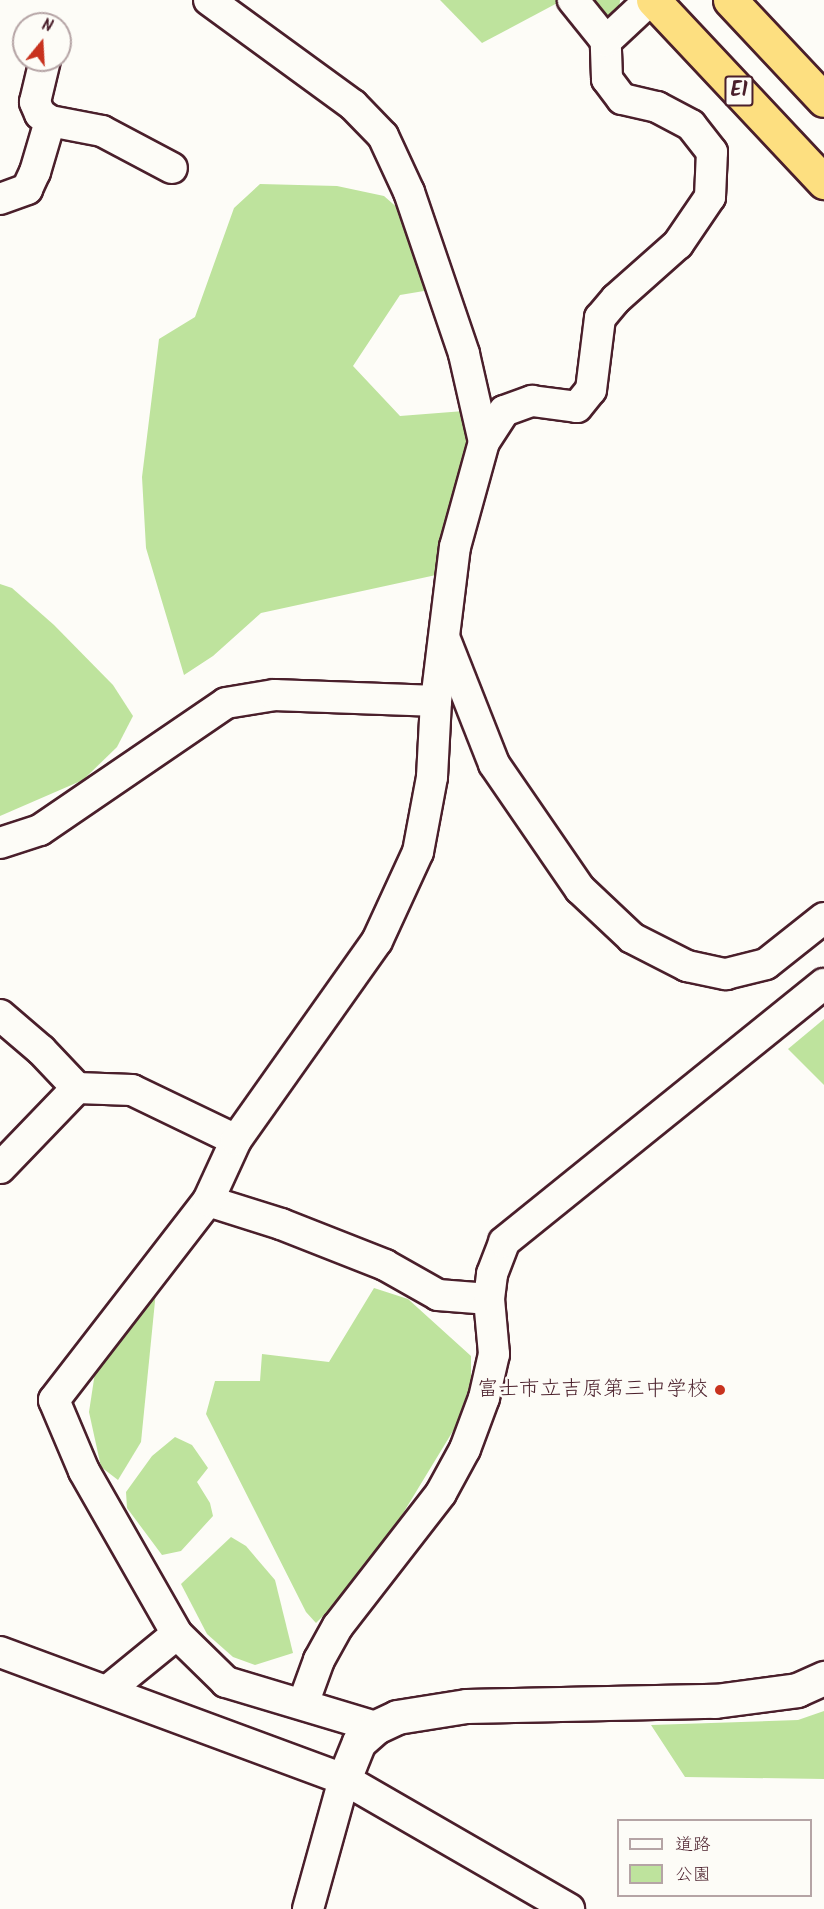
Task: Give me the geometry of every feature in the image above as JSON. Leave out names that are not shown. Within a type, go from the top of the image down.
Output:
[{"type":"highway","name":"E1","points":[[652,0],[824,182]]},
{"type":"highway","points":[[730,0],[824,100]]},
{"type":"street","points":[[209,0],[353,105],[383,136],[409,192],[464,354],[484,442]]},
{"type":"street","points":[[573,0],[609,37]]},
{"type":"street","points":[[376,1727],[226,1682],[177,1634],[84,1471],[54,1400],[208,1201],[236,1140],[377,941],[418,852],[432,777],[436,701],[455,547],[484,442],[504,411],[532,401],[577,407],[591,390],[600,318],[678,244],[710,197],[712,152],[692,125],[657,107],[622,99],[607,79],[609,37],[652,0]]},
{"type":"street","points":[[42,72],[34,102],[40,114],[50,121],[102,131],[128,141],[172,168]]},
{"type":"street","points":[[0,199],[27,189],[50,121]]},
{"type":"street","points":[[445,640],[494,764],[580,889],[632,938],[687,966],[726,974],[766,964],[824,918]]},
{"type":"street","points":[[0,843],[40,830],[226,703],[275,695],[436,701]]},
{"type":"street","points":[[303,1704],[319,1660],[338,1626],[441,1493],[465,1449],[484,1398],[494,1354],[489,1299],[492,1274],[504,1242],[824,984]]},
{"type":"street","points":[[0,1015],[41,1050],[77,1088],[132,1090],[236,1140]]},
{"type":"street","points":[[0,1168],[77,1088]]},
{"type":"street","points":[[208,1201],[281,1224],[385,1265],[438,1295],[489,1299]]},
{"type":"street","points":[[107,1691],[177,1634]]},
{"type":"street","points":[[0,1652],[344,1779],[568,1909]]},
{"type":"street","points":[[308,1909],[344,1779],[359,1742],[376,1727],[398,1717],[466,1706],[715,1701],[797,1690],[824,1678]]},
{"type":"green space","points":[[440,0],[563,0],[482,43]]},
{"type":"green space","points":[[563,0],[620,0],[619,11],[605,27]]},
{"type":"green space","points":[[260,184],[337,186],[384,196],[433,239],[442,288],[400,295],[353,366],[400,416],[464,411],[481,456],[455,547],[436,575],[261,613],[213,656],[184,675],[146,548],[142,477],[159,339],[195,317],[234,208]]},
{"type":"green space","points":[[0,584],[12,588],[54,625],[113,685],[133,716],[117,747],[83,780],[0,816]]},
{"type":"green space","points":[[824,1019],[824,1085],[788,1049]]},
{"type":"green space","points":[[374,1288],[408,1299],[471,1356],[471,1382],[456,1426],[368,1571],[316,1623],[306,1612],[206,1414],[215,1381],[260,1381],[262,1354],[329,1362]]},
{"type":"green space","points":[[156,1291],[141,1442],[118,1480],[101,1467],[89,1412],[96,1366]]},
{"type":"green space","points":[[175,1437],[192,1445],[208,1468],[197,1482],[210,1503],[213,1516],[181,1551],[162,1555],[127,1508],[126,1492],[152,1456]]},
{"type":"green space","points":[[231,1537],[246,1546],[275,1580],[293,1653],[255,1665],[233,1657],[207,1634],[181,1584]]},
{"type":"green space","points":[[824,1711],[824,1779],[685,1777],[651,1725],[798,1720]]},
{"type":"place","name":"富士市立吉原第三中学校","points":[[720,1390]]}]
